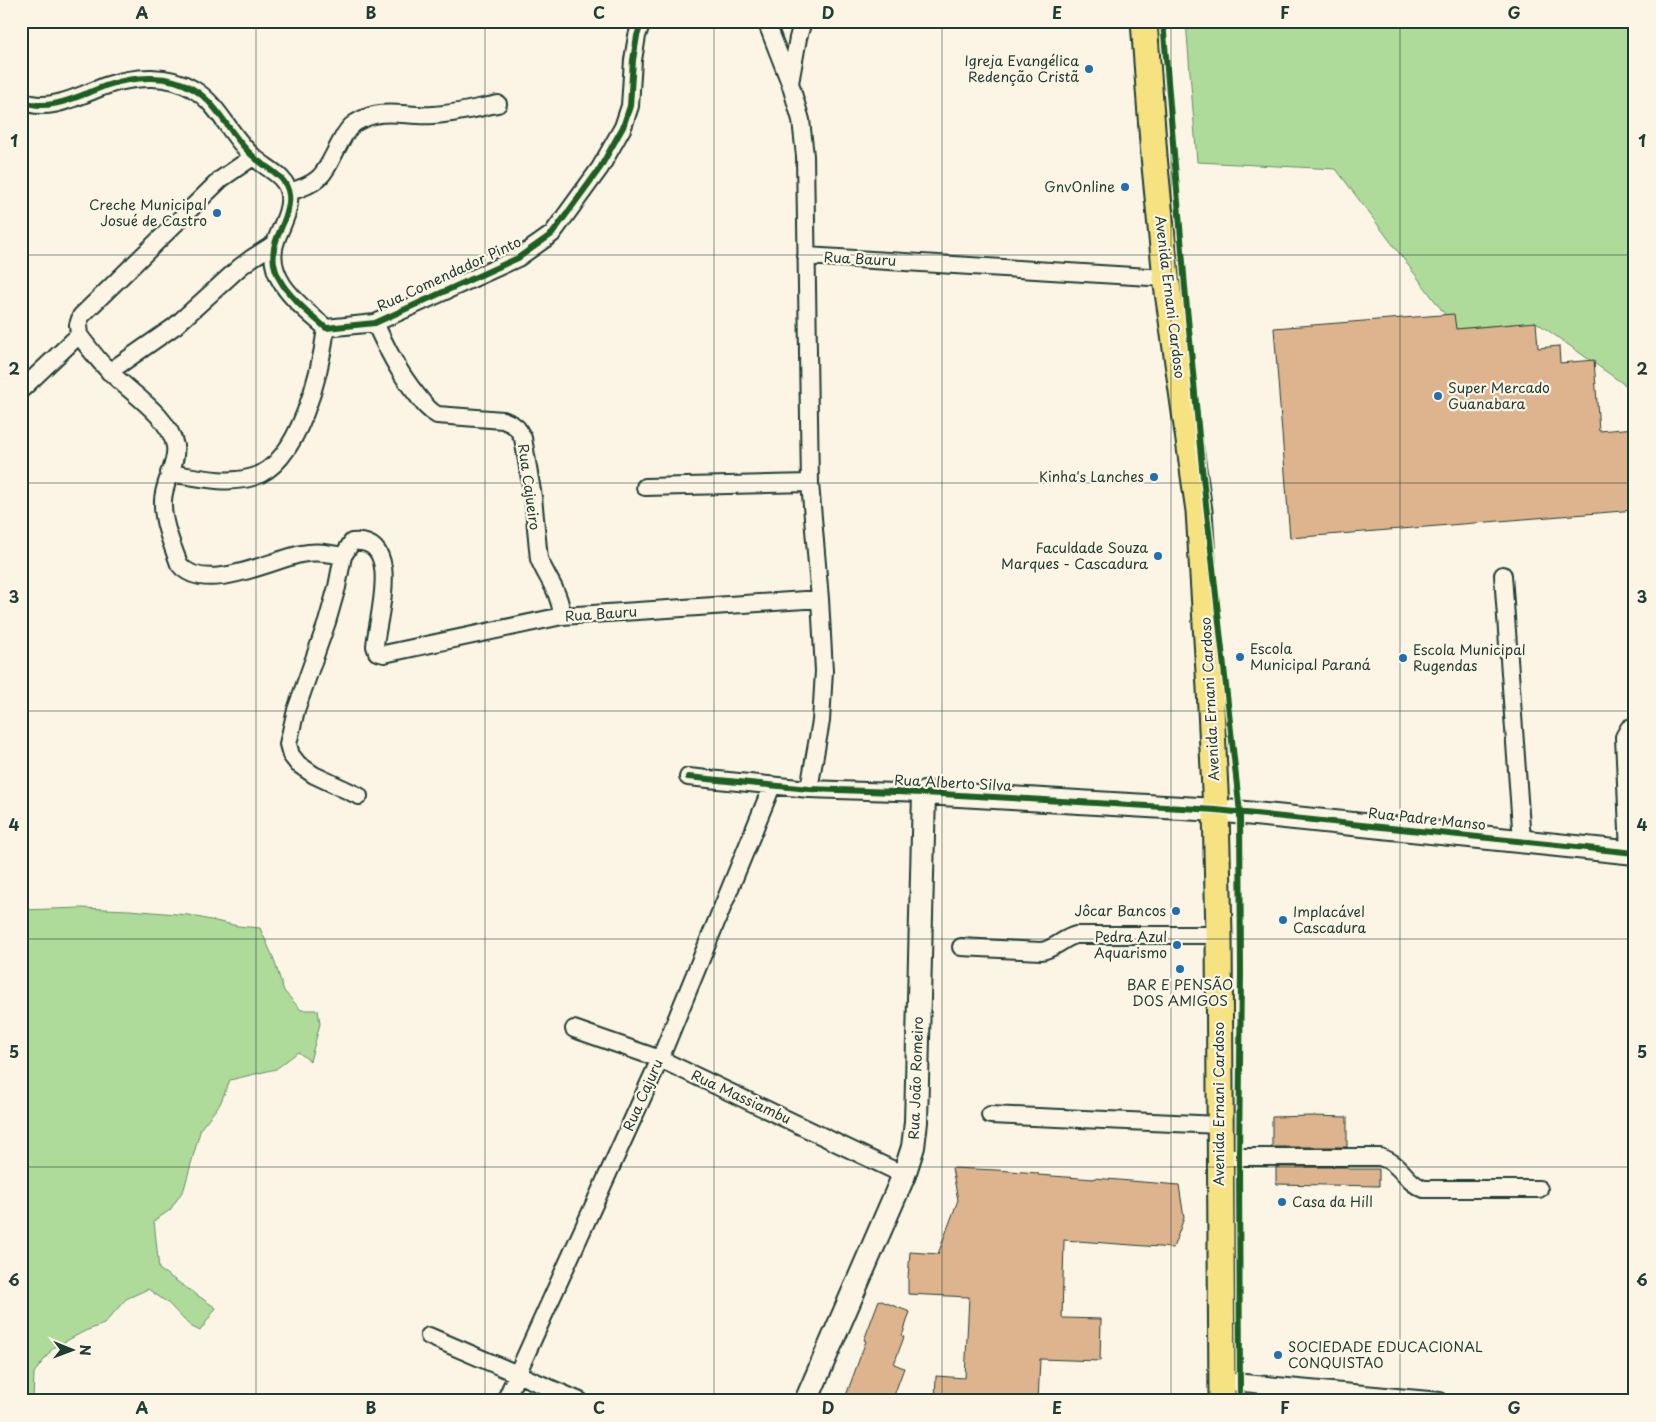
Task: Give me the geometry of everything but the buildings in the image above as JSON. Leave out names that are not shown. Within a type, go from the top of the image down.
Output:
[{"type":"main road","name":"Avenida Ernani Cardoso","points":[[1144,21],[1154,156],[1166,278],[1199,511],[1210,688],[1216,810],[1219,935],[1222,1391]]},
{"type":"street","name":"Rua Comendador Pinto","points":[[326,328],[375,323],[518,258],[552,234],[600,168],[623,127],[630,106],[633,60],[642,21]]},
{"type":"street","points":[[766,21],[790,83],[801,120],[805,156],[806,256]]},
{"type":"street","points":[[790,83],[803,21]]},
{"type":"street","points":[[21,100],[41,105],[61,103],[111,84],[143,78],[163,79],[180,83],[194,89],[208,100],[253,157],[281,177],[286,184],[289,192],[289,202],[274,244],[272,257],[274,268],[284,287],[326,328],[322,357],[306,410],[292,442],[282,456],[256,476],[244,479],[211,479],[169,473]]},
{"type":"street","points":[[289,192],[313,184],[322,177],[344,135],[353,124],[369,116],[396,112],[422,116],[435,115],[498,104]]},
{"type":"street","points":[[253,157],[221,179],[81,316],[78,325],[79,336],[109,372],[157,414],[167,426],[175,448],[174,462],[162,500],[164,516],[179,564],[184,570],[190,574],[218,578],[300,554],[323,552],[343,556],[327,622],[296,710],[288,744],[291,756],[298,764],[314,775],[358,796]]},
{"type":"street","points":[[109,372],[175,326],[240,267],[274,244]]},
{"type":"street","name":"Rua Bauru","points":[[809,789],[821,721],[823,696],[820,599],[810,483],[806,256],[1166,278]]},
{"type":"street","name":"Rua Cajueiro","points":[[375,323],[404,380],[428,409],[437,415],[503,420],[517,428],[523,438],[528,463],[539,559],[559,597],[562,616]]},
{"type":"street","points":[[21,390],[79,336]]},
{"type":"street","points":[[645,487],[810,483]]},
{"type":"street","name":"Rua Bauru","points":[[343,556],[350,544],[356,541],[372,545],[379,554],[384,575],[375,646],[377,652],[384,654],[562,616],[820,599]]},
{"type":"street","points":[[1503,575],[1522,841]]},
{"type":"street","points":[[1632,853],[1624,736],[1629,728],[1635,726]]},
{"type":"street","name":"Rua Alberto Silva","points":[[688,777],[809,789],[924,793],[1216,810]]},
{"type":"street","name":"Rua Cajuru","points":[[504,1401],[660,1059],[772,786]]},
{"type":"street","name":"Rua João Romeiro","points":[[806,1401],[904,1175],[913,1147],[916,1122],[924,793]]},
{"type":"street","name":"Rua Padre Manso","points":[[1216,810],[1632,853]]},
{"type":"street","points":[[961,947],[1041,951],[1048,950],[1065,939],[1076,935],[1219,935]]},
{"type":"street","name":"Rua Massiambu","points":[[574,1029],[660,1059],[904,1175]]},
{"type":"street","points":[[990,1115],[1220,1125]]},
{"type":"street","points":[[1219,1157],[1380,1157],[1396,1164],[1412,1183],[1424,1189],[1539,1189]]},
{"type":"street","points":[[429,1336],[580,1401]]},
{"type":"street","name":"Avenida Ernani Cardoso","points":[[1222,1391],[1440,1401]]},
{"type":"green space","points":[[1186,21],[1635,21],[1635,392],[1536,322],[1456,329],[1336,169],[1197,162]]},
{"type":"green space","points":[[81,908],[188,915],[238,926],[260,928],[273,957],[284,991],[301,1010],[318,1010],[320,1024],[310,1061],[298,1052],[276,1069],[230,1080],[220,1104],[201,1128],[184,1189],[170,1210],[154,1221],[159,1269],[216,1308],[200,1331],[190,1326],[168,1303],[148,1289],[126,1299],[104,1324],[85,1331],[53,1348],[34,1373],[33,1401],[21,1401],[21,910]]},
{"type":"cycle path","points":[[21,100],[31,104],[54,104],[108,85],[140,78],[173,81],[193,89],[211,104],[246,149],[280,177],[287,188],[289,206],[273,252],[274,265],[286,289],[305,310],[326,328],[375,323],[518,258],[552,234],[600,168],[623,127],[630,106],[633,60],[642,21]]},
{"type":"cycle path","points":[[1163,21],[1202,468],[1240,813],[1240,1401]]},
{"type":"cycle path","points":[[688,777],[809,789],[924,793],[1216,810],[1635,853]]},
{"type":"place","name":"Igreja Evangélica Redenção Cristã","points":[[1089,69]]},
{"type":"place","name":"GnvOnline","points":[[1125,187]]},
{"type":"place","name":"Creche Municipal Josué de Castro","points":[[217,213]]},
{"type":"place","name":"Super Mercado Guanabara","points":[[1438,396]]},
{"type":"place","name":"Kinha's Lanches","points":[[1154,477]]},
{"type":"place","name":"Faculdade Souza Marques - Cascadura","points":[[1158,556]]},
{"type":"place","name":"Escola Municipal Paraná","points":[[1240,657]]},
{"type":"place","name":"Escola Municipal Rugendas","points":[[1403,658]]},
{"type":"place","name":"Jôcar Bancos","points":[[1176,911]]},
{"type":"place","name":"Implacável Cascadura","points":[[1283,920]]},
{"type":"place","name":"Pedra Azul Aquarismo","points":[[1177,945]]},
{"type":"place","name":"BAR E PENSÃO DOS AMIGOS","points":[[1180,969]]},
{"type":"place","name":"Casa da Hill","points":[[1282,1202]]},
{"type":"place","name":"SOCIEDADE EDUCACIONAL CONQUISTA0","points":[[1278,1355]]}]
